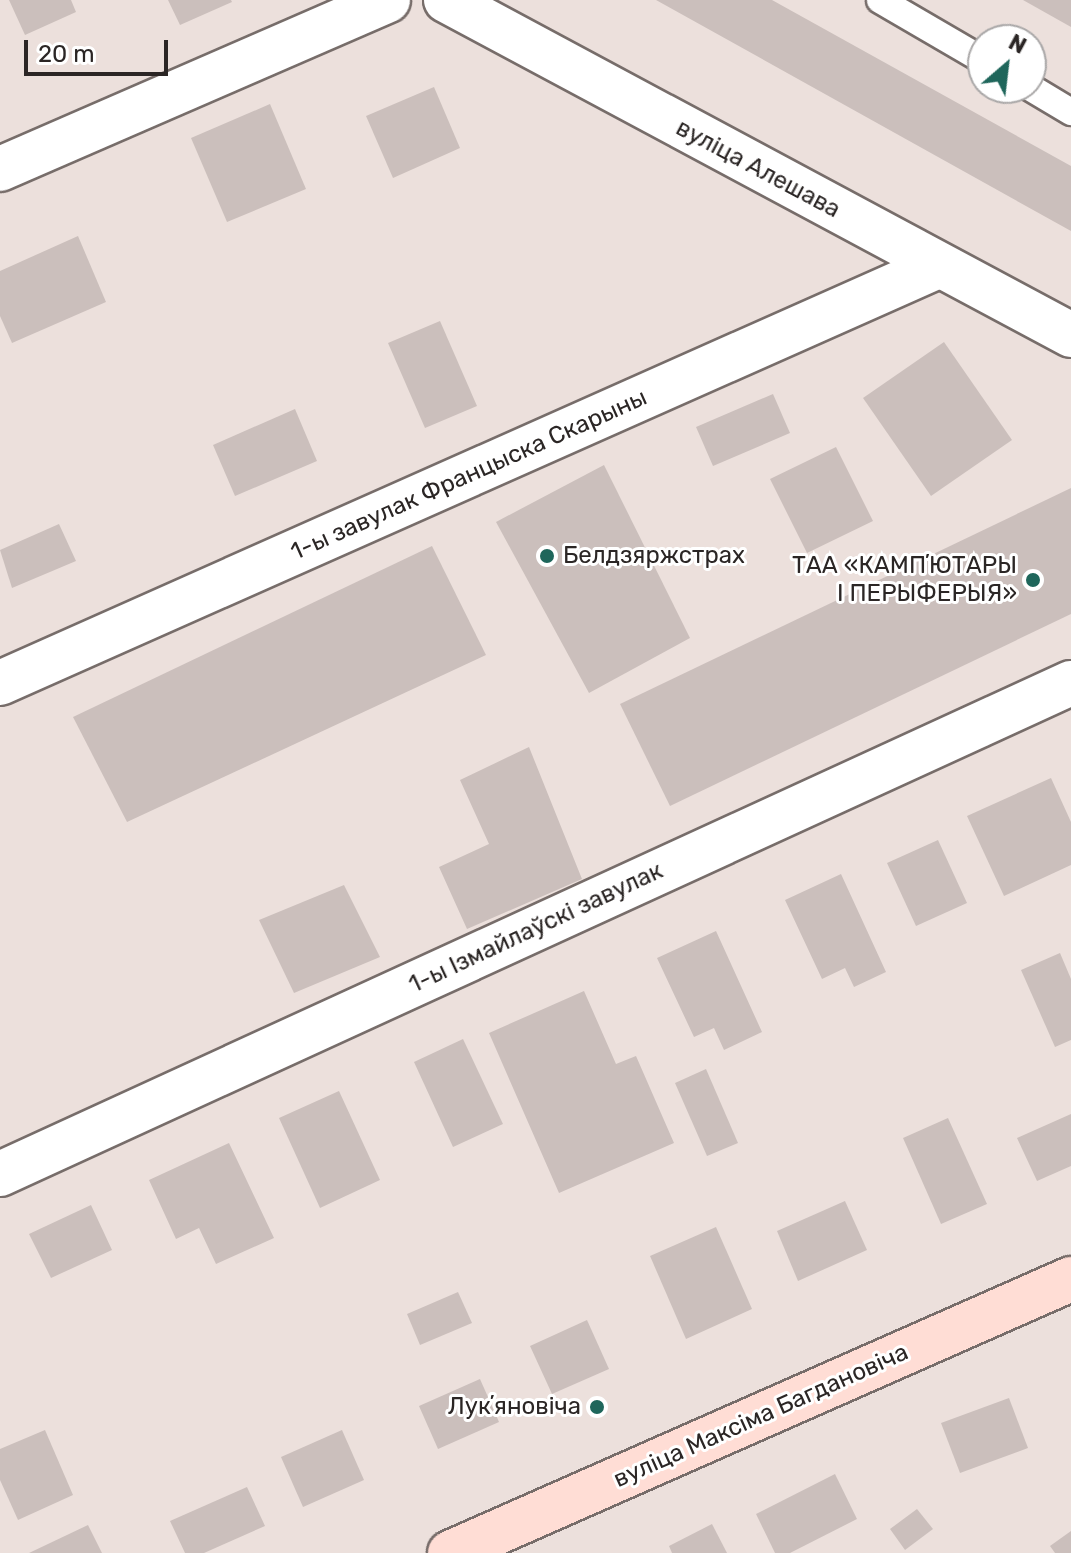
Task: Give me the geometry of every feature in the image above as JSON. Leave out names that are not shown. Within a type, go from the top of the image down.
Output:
[{"type":"main road","name":"вуліца Максіма Багдановіча","points":[[450,1553],[1065,1292]]},
{"type":"street","points":[[0,169],[388,0]]},
{"type":"street","name":"вуліца Алешава","points":[[446,0],[489,10],[938,266],[1071,335]]},
{"type":"street","name":"1-ы завулак Францыска Скарыны","points":[[0,683],[938,266]]},
{"type":"street","name":"1-ы Ізмайлаўскі завулак","points":[[0,1174],[1071,683]]},
{"type":"lane","points":[[880,0],[967,51]]},
{"type":"lane","points":[[1047,98],[1071,112]]},
{"type":"building","points":[[9,0],[71,0],[76,12],[25,35]]},
{"type":"building","points":[[168,0],[231,0],[232,2],[180,25]]},
{"type":"building","points":[[656,0],[772,0],[1071,166],[1071,231]]},
{"type":"building","points":[[1023,0],[1071,0],[1071,27]]},
{"type":"building","points":[[434,87],[460,148],[393,178],[366,116]]},
{"type":"building","points":[[270,104],[306,189],[227,222],[191,138]]},
{"type":"building","points":[[78,236],[106,302],[12,343],[0,316],[0,271]]},
{"type":"building","points":[[440,321],[477,406],[425,428],[388,343]]},
{"type":"building","points":[[944,342],[1012,440],[931,496],[863,398]]},
{"type":"building","points":[[773,394],[790,433],[713,466],[696,427]]},
{"type":"building","points":[[295,409],[317,461],[235,496],[213,445]]},
{"type":"building","points":[[836,447],[873,521],[807,553],[770,479]]},
{"type":"building","points":[[604,465],[690,638],[589,693],[496,522]]},
{"type":"building","points":[[1071,488],[1071,614],[670,806],[620,704]]},
{"type":"building","points":[[59,524],[76,561],[12,588],[0,550]]},
{"type":"building","points":[[432,546],[486,655],[127,822],[73,717]]},
{"type":"building","points":[[529,747],[582,879],[467,929],[439,867],[489,844],[460,780]]},
{"type":"building","points":[[1051,778],[1071,822],[1071,865],[1004,896],[967,816]]},
{"type":"building","points":[[938,840],[967,903],[916,926],[887,863]]},
{"type":"building","points":[[841,874],[886,972],[854,987],[845,968],[822,979],[785,900]]},
{"type":"building","points":[[344,885],[380,957],[294,993],[259,920]]},
{"type":"building","points":[[716,931],[762,1032],[724,1050],[714,1028],[694,1037],[657,958]]},
{"type":"building","points":[[1060,953],[1071,979],[1071,1040],[1055,1047],[1021,970]]},
{"type":"building","points":[[584,991],[616,1064],[636,1056],[674,1143],[559,1193],[489,1033]]},
{"type":"building","points":[[463,1039],[503,1124],[453,1147],[414,1062]]},
{"type":"building","points":[[706,1069],[738,1143],[707,1156],[675,1083]]},
{"type":"building","points":[[339,1091],[380,1180],[320,1208],[279,1118]]},
{"type":"building","points":[[1071,1114],[1071,1166],[1037,1181],[1017,1138]]},
{"type":"building","points":[[948,1118],[987,1204],[941,1224],[903,1138]]},
{"type":"building","points":[[229,1143],[274,1238],[216,1264],[199,1228],[176,1239],[149,1180]]},
{"type":"building","points":[[845,1201],[867,1250],[798,1281],[777,1231]]},
{"type":"building","points":[[91,1205],[112,1250],[51,1278],[29,1234]]},
{"type":"building","points":[[716,1227],[752,1309],[686,1339],[650,1256]]},
{"type":"building","points":[[458,1292],[472,1323],[420,1345],[407,1314]]},
{"type":"building","points":[[587,1320],[609,1369],[552,1394],[530,1346]]},
{"type":"building","points":[[480,1379],[499,1422],[438,1449],[419,1406]]},
{"type":"building","points":[[1009,1398],[1028,1448],[960,1473],[941,1423]]},
{"type":"building","points":[[45,1430],[73,1495],[18,1520],[0,1480],[0,1449]]},
{"type":"building","points":[[342,1430],[364,1480],[303,1507],[281,1457]]},
{"type":"building","points":[[835,1474],[857,1519],[790,1553],[775,1553],[756,1514]]},
{"type":"building","points":[[247,1487],[265,1526],[204,1553],[185,1553],[170,1521]]},
{"type":"building","points":[[917,1509],[933,1529],[905,1550],[890,1529]]},
{"type":"building","points":[[712,1524],[727,1553],[672,1553],[669,1546]]},
{"type":"building","points":[[88,1525],[102,1553],[29,1553]]},
{"type":"building","points":[[1071,1531],[1071,1553],[1055,1553],[1050,1546]]},
{"type":"place","name":"Белдзяржстрах","points":[[547,556]]},
{"type":"place","name":"ТАА «КАМПʼЮТАРЫ I ПЕРЫФЕРЫЯ»","points":[[1033,580]]},
{"type":"place","name":"Лукʼяновіча","points":[[597,1407]]}]
